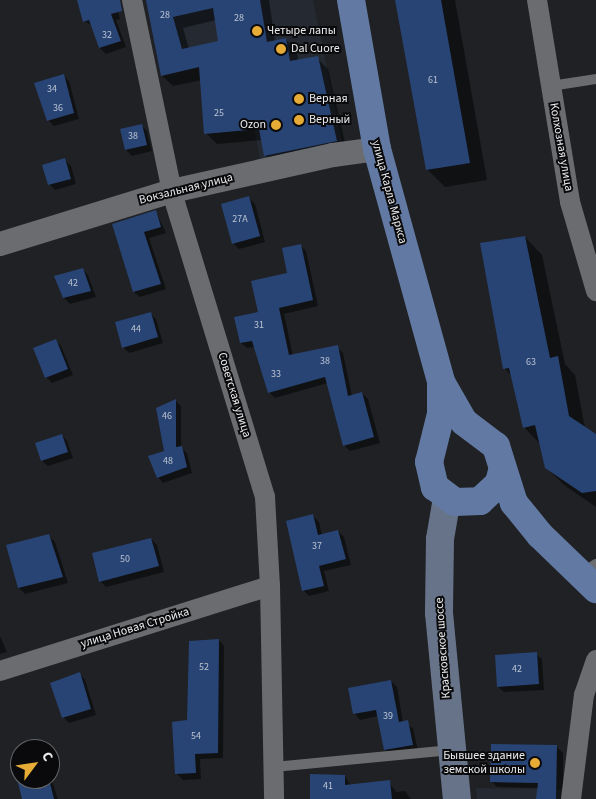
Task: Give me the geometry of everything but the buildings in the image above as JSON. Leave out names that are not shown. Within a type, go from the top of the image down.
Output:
[{"type":"main road","name":"улица Карла Маркса","points":[[350,0],[376,149],[441,382],[451,404],[476,431],[496,446],[502,471],[514,502],[528,521]]},
{"type":"main road","name":"улица Карла Маркса","points":[[441,382],[441,414],[432,450],[430,475],[435,487],[447,498],[468,503],[480,501],[509,509],[528,521],[591,576]]},
{"type":"main road","points":[[432,450],[451,433],[476,431]]},
{"type":"main road","points":[[480,501],[499,483],[502,471]]},
{"type":"main road","name":"Красковское шоссе","points":[[447,498],[440,539],[439,613],[457,799]]},
{"type":"street","name":"Советская улица","points":[[132,0],[172,191],[265,497],[270,586],[274,799]]},
{"type":"street","name":"Колхозная улица","points":[[537,0],[570,202],[595,281]]},
{"type":"street","name":"Вокзальная улица","points":[[0,244],[172,191],[333,155],[376,149]]},
{"type":"street","name":"улица Новая Стройка","points":[[0,671],[270,586]]},
{"type":"street","points":[[571,799],[584,695],[596,660]]},
{"type":"lane","points":[[551,86],[596,79]]},
{"type":"lane","points":[[274,767],[451,750]]},
{"type":"shaded area","points":[[146,0],[313,0],[342,142],[260,159],[243,66],[221,62],[161,76]]},
{"type":"shaded area","points":[[476,788],[565,789],[564,799],[477,799]]},
{"type":"place","name":"Четыре лапы","points":[[257,31]]},
{"type":"place","name":"Dal Cuore","points":[[281,49]]},
{"type":"place","name":"Верная","points":[[299,99]]},
{"type":"place","name":"Верный","points":[[299,120]]},
{"type":"place","name":"Ozon","points":[[276,125]]},
{"type":"place","name":"Бывшее здание земской школы","points":[[535,763]]}]
